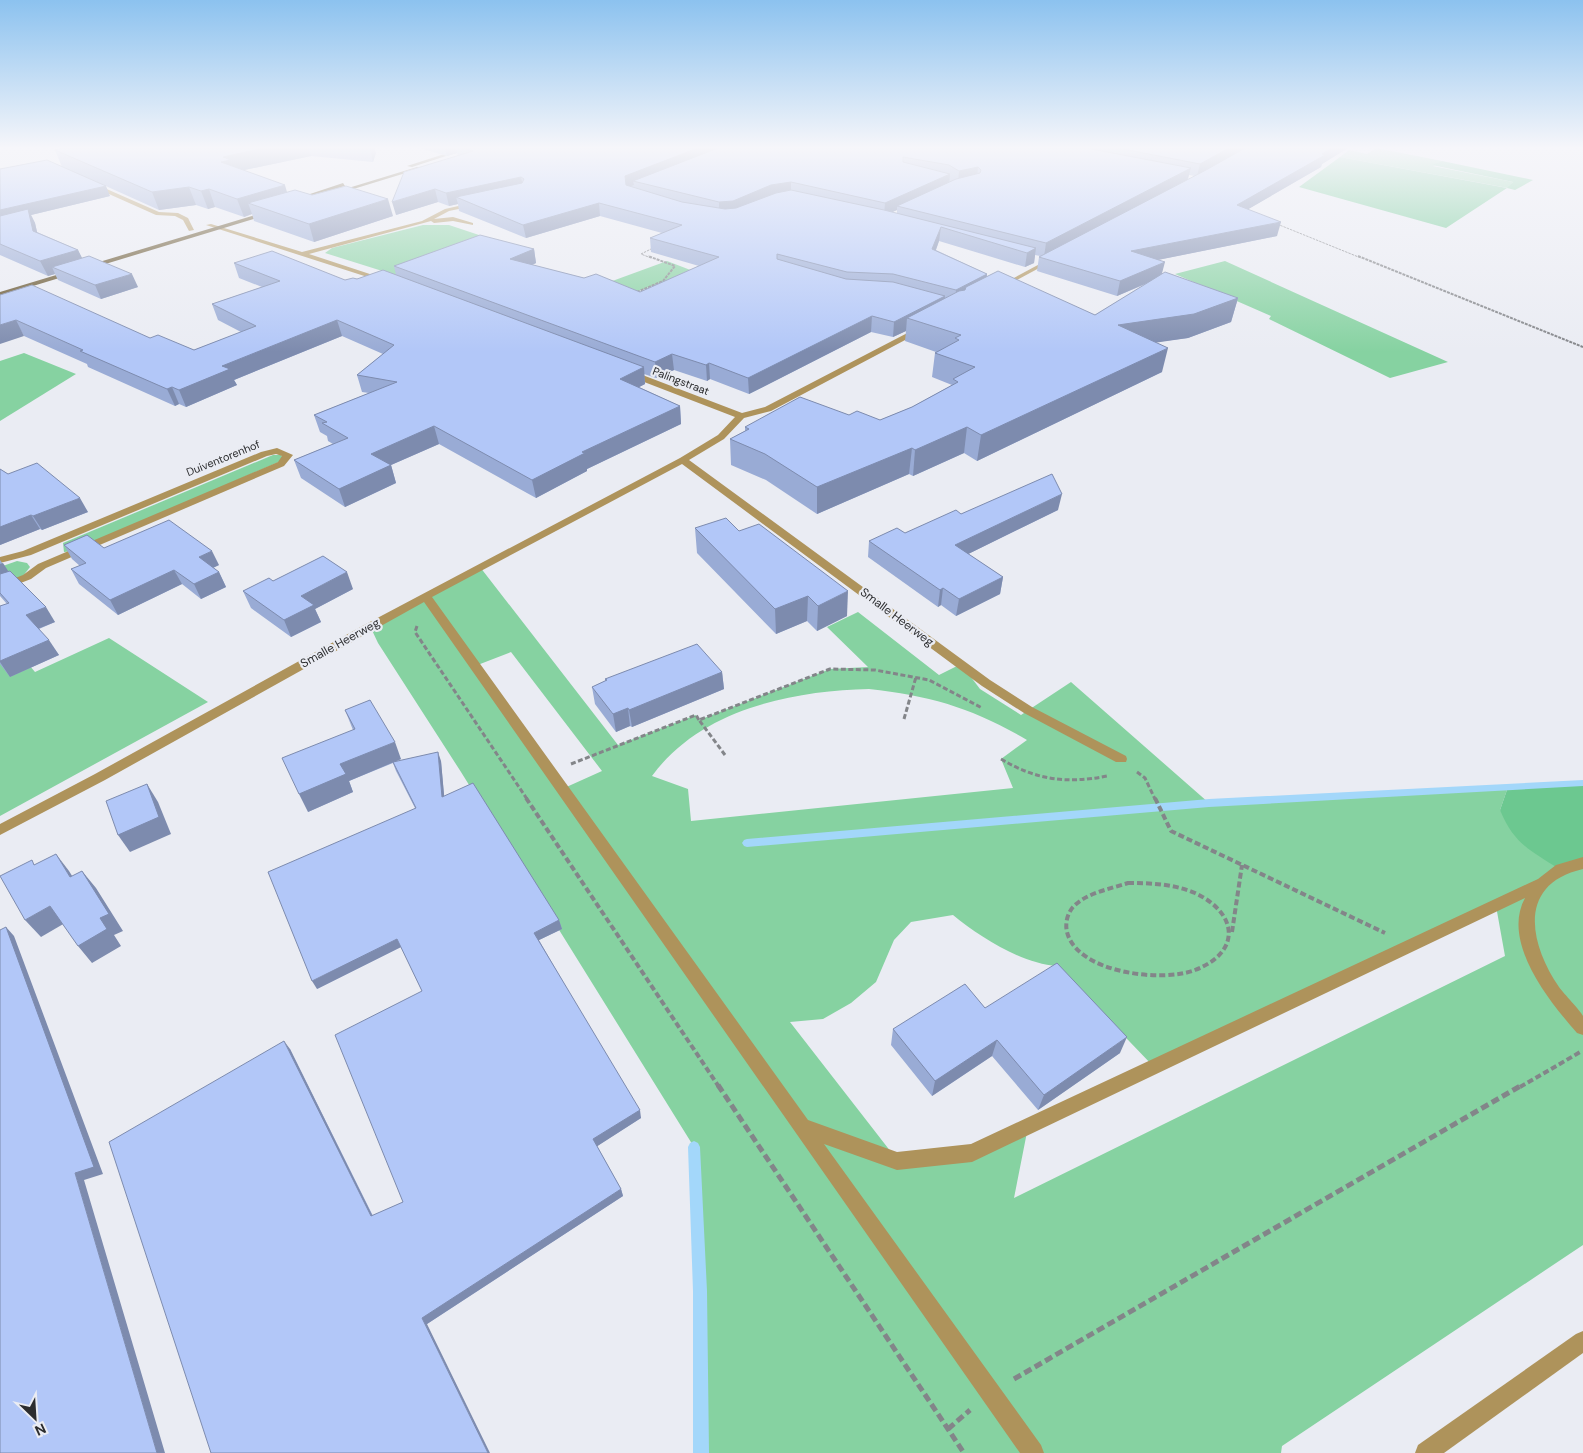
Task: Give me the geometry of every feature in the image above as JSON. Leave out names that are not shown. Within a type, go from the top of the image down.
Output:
[{"type":"main road","points":[[0,287],[245,216]]},
{"type":"main road","points":[[0,294],[220,228],[253,216]]},
{"type":"street","points":[[180,216],[186,219],[191,230]]},
{"type":"street","points":[[424,222],[436,216]]},
{"type":"street","points":[[303,254],[424,222],[453,219],[471,224]]},
{"type":"street","points":[[209,225],[388,282]]},
{"type":"street","points":[[998,288],[1056,258]]},
{"type":"street","points":[[1037,260],[1047,262]]},
{"type":"street","points":[[741,416],[768,409],[932,324]]},
{"type":"street","name":"Palingstraat","points":[[618,369],[741,416]]},
{"type":"street","name":"Smalle Heerweg","points":[[0,830],[426,596],[683,460],[721,437],[741,416]]},
{"type":"street","name":"Duiventorenhof","points":[[0,560],[27,553],[264,454],[282,452],[288,456],[281,464],[42,566],[27,577],[0,588]]},
{"type":"street","name":"Smalle Heerweg","points":[[683,460],[986,683],[1028,710],[1121,759]]},
{"type":"street","points":[[27,553],[42,556],[44,561],[42,566]]},
{"type":"street","points":[[426,596],[1033,1453]]},
{"type":"street","points":[[802,1127],[898,1161],[972,1153],[1538,885],[1559,869],[1583,863]]},
{"type":"street","points":[[1538,885],[1527,908],[1526,936],[1538,970],[1561,1006],[1583,1028]]},
{"type":"street","points":[[1426,1453],[1583,1341]]},
{"type":"path","points":[[1269,221],[1583,347]]},
{"type":"path","points":[[636,292],[663,281],[675,266],[641,254],[659,246]]},
{"type":"path","points":[[426,596],[415,632],[964,1453]]},
{"type":"path","points":[[699,720],[830,669],[875,670],[916,676],[930,680],[990,712]]},
{"type":"path","points":[[904,719],[916,676]]},
{"type":"path","points":[[550,772],[696,716],[725,755]]},
{"type":"path","points":[[1001,759],[1020,772],[1061,782],[1088,780],[1114,775],[1106,771]]},
{"type":"path","points":[[1121,759],[1145,778],[1157,799],[1171,831],[1411,946]]},
{"type":"path","points":[[1232,935],[1228,920],[1217,906],[1200,895],[1178,887],[1154,883],[1128,883],[1106,888],[1086,896],[1073,907],[1066,921],[1067,936],[1076,950],[1094,962],[1116,972],[1142,976],[1169,976],[1194,971],[1214,961],[1226,949],[1232,935],[1242,865]]},
{"type":"path","points":[[990,1393],[1583,1050]]},
{"type":"green space","points":[[1402,216],[1465,216],[1446,228]]},
{"type":"green space","points":[[423,225],[449,225],[497,241],[395,275],[325,253],[332,248]]},
{"type":"green space","points":[[667,261],[693,271],[614,300],[585,291]]},
{"type":"green space","points":[[1225,261],[1448,362],[1390,378],[1269,319],[1271,316],[1175,274]]},
{"type":"green space","points":[[24,353],[76,374],[0,421],[0,361]]},
{"type":"green space","points":[[273,455],[281,455],[283,458],[281,461],[74,551],[64,552],[63,543]]},
{"type":"green space","points":[[17,561],[27,563],[30,567],[23,576],[0,586],[0,567]]},
{"type":"green space","points":[[480,567],[618,745],[696,715],[699,720],[830,669],[868,667],[827,627],[858,612],[939,675],[961,664],[980,689],[1021,715],[1071,682],[1209,803],[1508,787],[1500,810],[1583,863],[1583,1245],[1282,1446],[1281,1453],[701,1453],[700,1291],[694,1147],[461,772],[378,643],[370,626]],"holes":[[[511,652],[602,771],[562,789],[475,666]],[[869,689],[913,695],[969,712],[1027,740],[1001,759],[1013,788],[691,821],[688,789],[652,776],[672,753],[696,734],[722,720],[750,708],[779,700],[839,691]],[[1496,906],[1505,956],[1014,1198],[1028,1127],[972,1153],[898,1161],[790,1022],[823,1019],[851,1003],[876,982],[894,940],[911,922],[953,915],[976,932],[1016,955],[1057,966],[1154,1067]]]},
{"type":"green space","points":[[0,631],[35,672],[109,638],[208,702],[0,816]]},
{"type":"green space","points":[[1583,783],[1583,863],[1559,869],[1531,851],[1517,839],[1505,822],[1500,810],[1508,787]]},
{"type":"building","points":[[0,216],[30,216],[33,231],[78,250],[40,261],[0,244]]},
{"type":"building","points":[[285,216],[335,216],[309,224]]},
{"type":"building","points":[[501,216],[555,216],[523,225]]},
{"type":"building","points":[[647,216],[907,216],[1036,248],[1027,253],[941,227],[932,249],[987,274],[956,290],[893,274],[847,272],[777,254],[777,259],[846,279],[893,282],[945,296],[894,322],[872,316],[748,378],[709,363],[706,365],[672,354],[655,362],[394,266],[480,235],[534,249],[510,259],[584,278],[596,274],[640,292],[719,257],[650,238],[682,225]]},
{"type":"building","points":[[936,216],[1099,216],[1046,243]]},
{"type":"building","points":[[1118,216],[1265,216],[1281,222],[1131,251],[1165,262],[1120,281],[1039,257]]},
{"type":"building","points":[[272,251],[345,280],[357,279],[383,270],[644,367],[620,379],[680,406],[582,452],[585,453],[532,480],[434,426],[371,454],[391,465],[339,489],[294,460],[348,438],[322,423],[327,422],[314,415],[397,382],[357,375],[394,345],[337,320],[222,366],[230,369],[179,390],[172,387],[167,389],[80,351],[83,350],[16,320],[0,325],[0,295],[32,285],[150,338],[158,335],[194,350],[256,326],[212,304],[280,281],[234,263]]},
{"type":"building","points":[[89,256],[132,274],[95,285],[52,267]]},
{"type":"building","points":[[998,271],[1095,315],[1165,272],[1238,298],[1194,314],[1118,325],[1168,348],[981,435],[967,427],[915,450],[912,448],[817,487],[765,454],[730,439],[749,429],[745,427],[800,397],[849,415],[857,411],[880,420],[912,407],[958,382],[953,379],[975,367],[935,353],[959,340],[955,338],[961,335],[907,318],[959,291],[965,290],[966,287]]},
{"type":"building","points":[[37,463],[80,498],[0,527],[0,469],[8,474]]},
{"type":"building","points":[[1052,474],[1062,494],[955,545],[1003,577],[959,599],[943,588],[940,590],[869,541],[897,528],[905,533],[956,510],[961,514]]},
{"type":"building","points":[[726,518],[739,531],[759,524],[848,591],[818,606],[808,596],[775,609],[695,528]]},
{"type":"building","points":[[169,520],[212,551],[199,557],[219,572],[194,584],[174,570],[110,600],[71,569],[86,563],[64,545],[87,535],[104,548]]},
{"type":"building","points":[[323,556],[347,572],[301,596],[314,605],[284,620],[243,591],[269,578],[273,581]]},
{"type":"building","points":[[10,571],[46,607],[26,615],[49,640],[0,661],[0,606],[9,603],[0,593],[0,574]]},
{"type":"building","points":[[697,644],[722,672],[629,710],[628,708],[613,714],[592,687],[607,680],[605,679]]},
{"type":"building","points":[[370,700],[395,742],[340,764],[346,774],[299,794],[282,758],[355,729],[345,710]]},
{"type":"building","points":[[438,752],[442,797],[473,783],[559,920],[534,933],[640,1110],[593,1139],[621,1189],[422,1318],[488,1453],[211,1453],[109,1142],[284,1041],[371,1216],[403,1202],[335,1035],[422,991],[397,939],[312,981],[268,872],[416,808],[393,762]]},
{"type":"building","points":[[147,784],[159,817],[118,835],[106,801]]},
{"type":"building","points":[[56,854],[70,877],[82,871],[109,914],[100,918],[107,929],[78,946],[50,906],[25,920],[0,876],[32,860],[34,865]]},
{"type":"building","points":[[6,927],[94,1167],[75,1173],[157,1453],[0,1453],[0,930]]},
{"type":"building","points":[[1057,963],[1127,1037],[1044,1095],[997,1040],[935,1081],[893,1029],[965,984],[985,1008]]},
{"type":"waterway","points":[[747,843],[1209,803],[1583,783]]},
{"type":"waterway","points":[[694,1147],[700,1291],[701,1453]]}]
